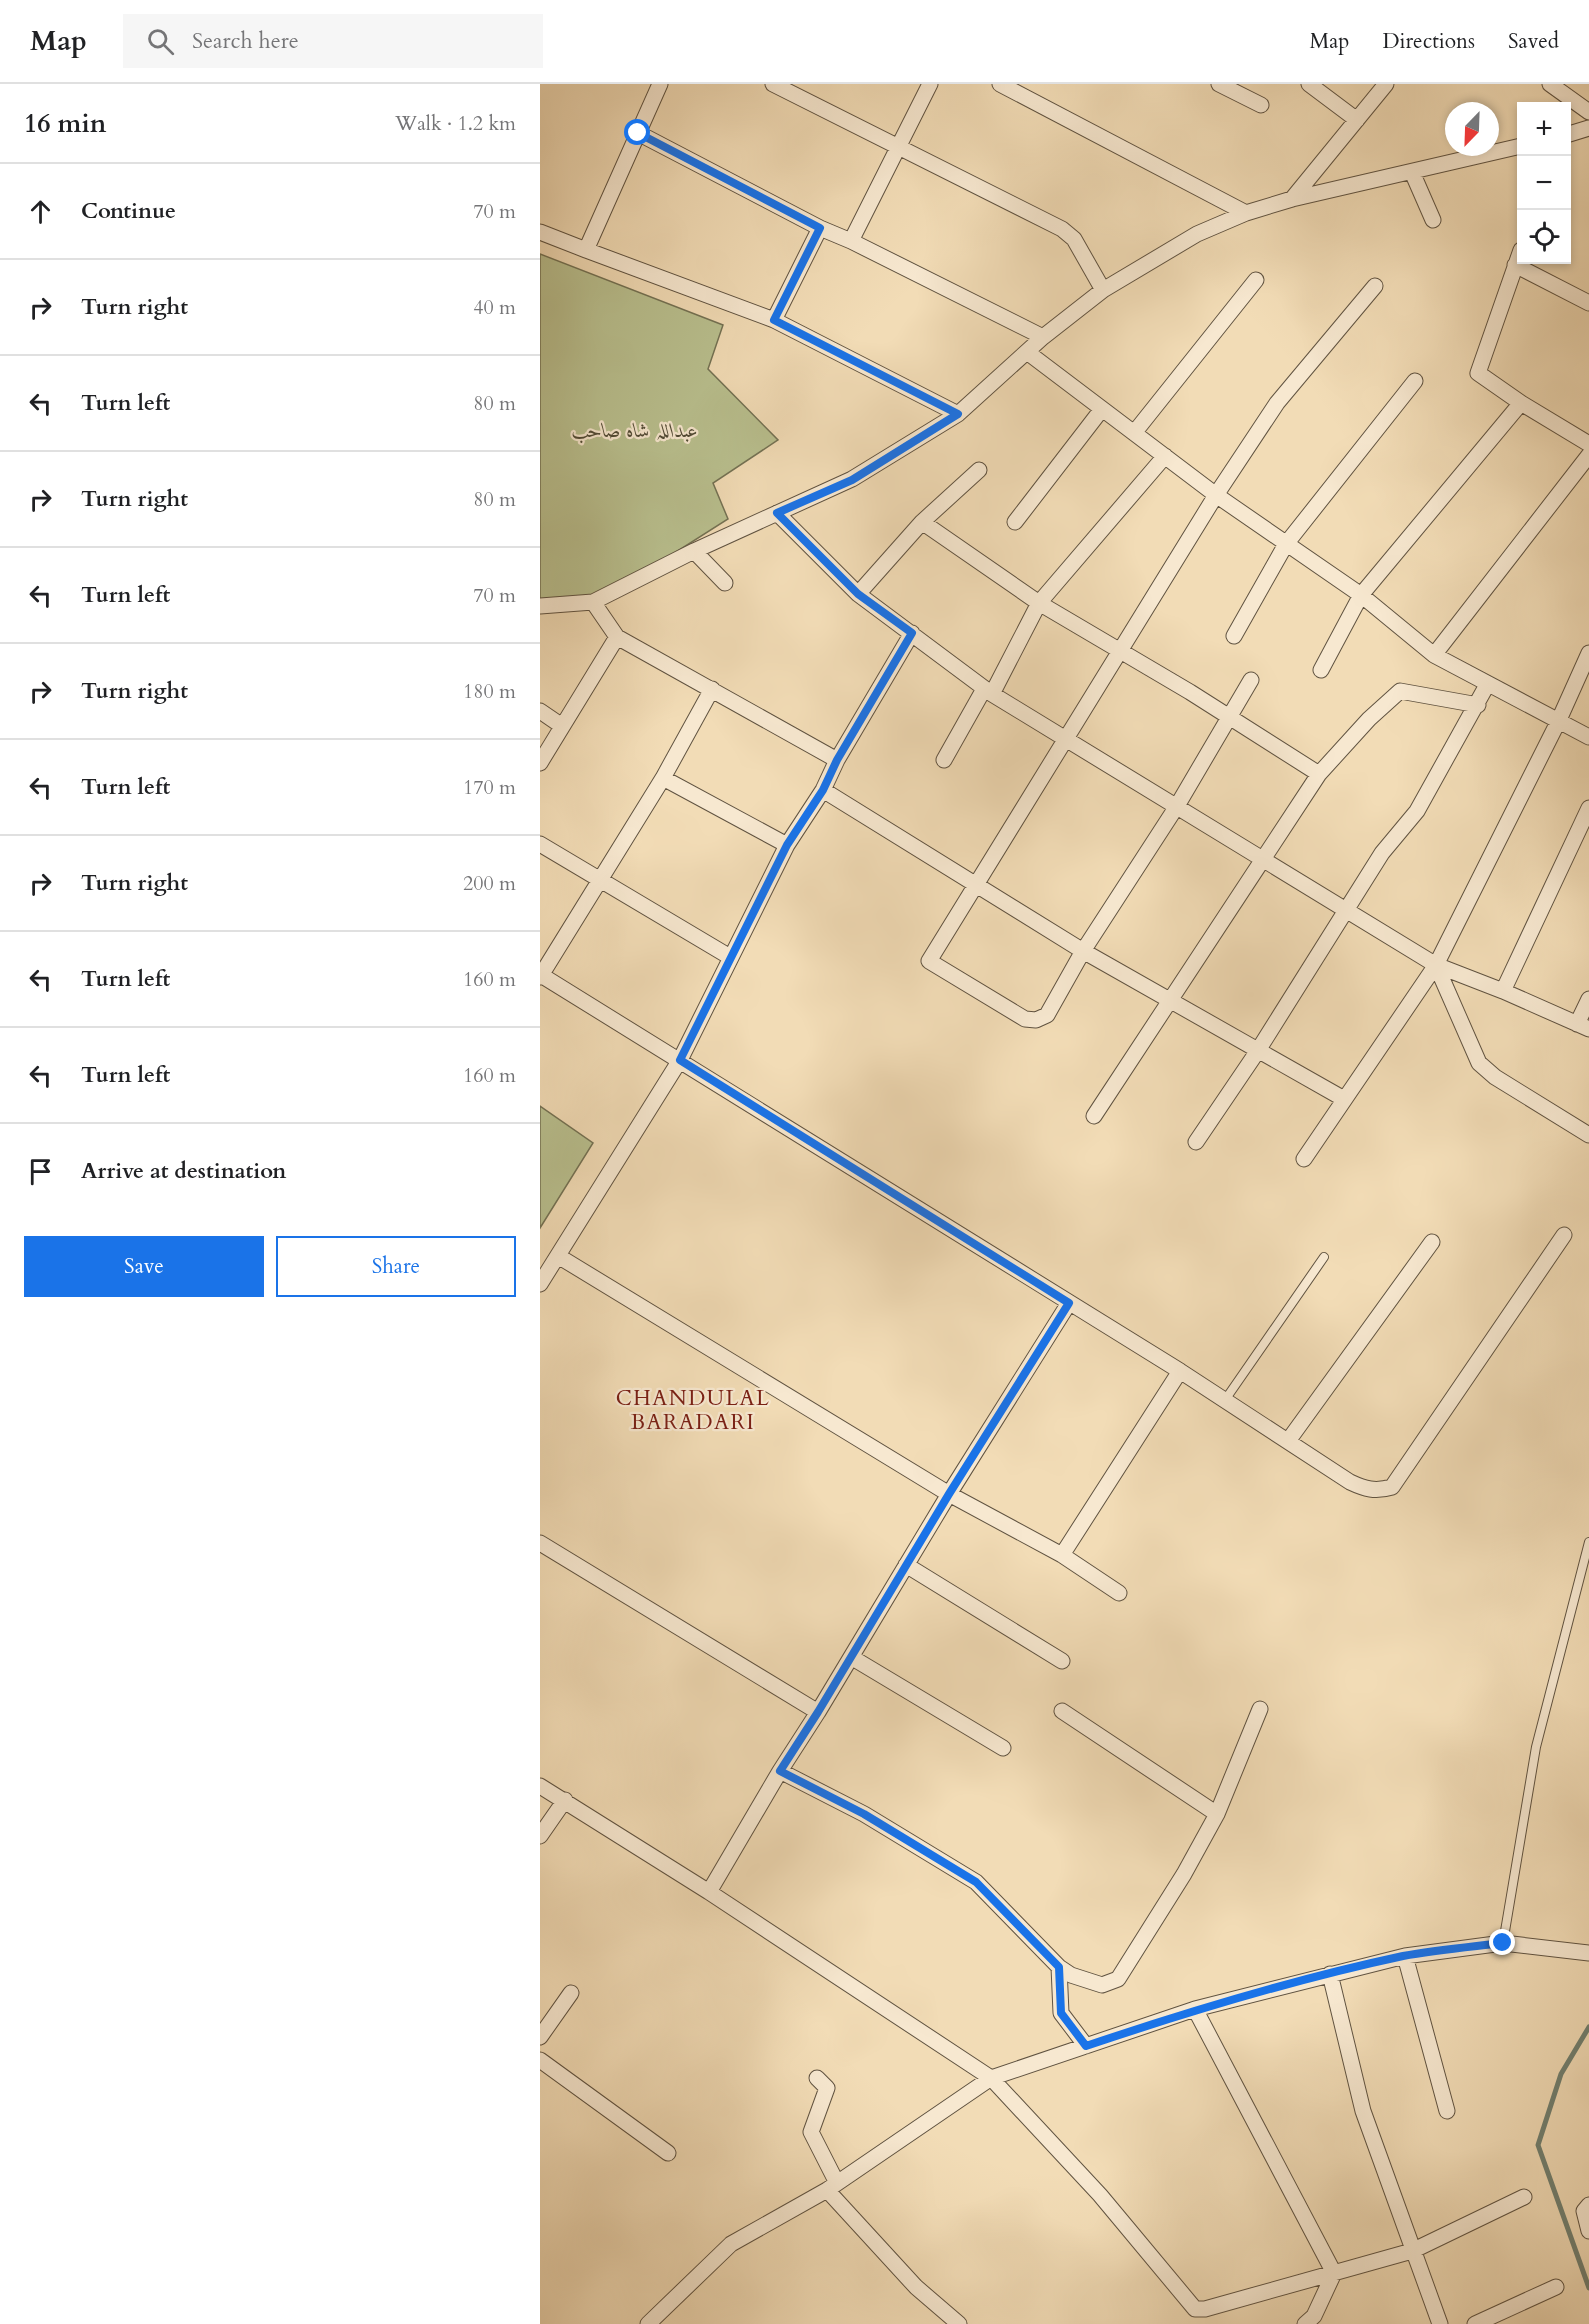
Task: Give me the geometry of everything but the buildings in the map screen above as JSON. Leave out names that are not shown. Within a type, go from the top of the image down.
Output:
[{"type":"street","points":[[586,250],[660,84]]},
{"type":"street","points":[[773,84],[1062,229],[1074,239],[1103,290]]},
{"type":"street","points":[[851,241],[930,84]]},
{"type":"street","points":[[1000,84],[1245,213]]},
{"type":"street","points":[[1219,84],[1261,105]]},
{"type":"street","points":[[1309,84],[1357,120]]},
{"type":"street","points":[[1292,199],[1386,84]]},
{"type":"street","points":[[1550,84],[1589,112]]},
{"type":"street","points":[[1571,137],[1589,128]]},
{"type":"street","points":[[638,133],[820,228],[851,241],[1043,337]]},
{"type":"street","points":[[540,606],[593,602],[694,551],[852,480],[958,414],[1043,337],[1103,290],[1197,234],[1245,213],[1292,199],[1517,147]]},
{"type":"street","points":[[1412,172],[1432,220]]},
{"type":"street","points":[[774,320],[820,228]]},
{"type":"street","points":[[540,232],[774,320],[958,414]]},
{"type":"street","points":[[1517,259],[1478,373],[1521,403],[1589,444]]},
{"type":"street","points":[[1515,264],[1589,303]]},
{"type":"street","points":[[1134,433],[1256,280]]},
{"type":"street","points":[[1251,680],[1177,806],[1083,951],[1047,1016],[1036,1020],[1025,1019],[929,961],[1216,495],[1277,403],[1375,286]]},
{"type":"street","points":[[1027,352],[1216,495],[1361,595],[1434,655],[1589,737]]},
{"type":"street","points":[[1234,636],[1286,544],[1414,381]]},
{"type":"street","points":[[1321,670],[1361,595],[1521,403]]},
{"type":"street","points":[[1015,522],[1102,409]]},
{"type":"street","points":[[1434,655],[1589,455]]},
{"type":"street","points":[[944,760],[988,691],[1039,603],[1165,456]]},
{"type":"street","points":[[858,594],[922,522],[979,470]]},
{"type":"street","points":[[777,513],[858,594],[988,691],[1066,741],[1177,806],[1436,965],[1503,991],[1583,1027],[1589,999]]},
{"type":"street","points":[[922,522],[1039,603],[1120,650],[1319,774]]},
{"type":"street","points":[[694,551],[725,583]]},
{"type":"street","points":[[593,602],[617,637],[837,760]]},
{"type":"street","points":[[540,1284],[680,1060],[787,845],[823,790],[837,760],[912,633]]},
{"type":"street","points":[[540,763],[617,637]]},
{"type":"street","points":[[1304,1159],[1436,965],[1558,722],[1589,653]]},
{"type":"street","points":[[1196,1142],[1257,1052],[1382,853],[1417,811],[1478,705],[1487,685]]},
{"type":"street","points":[[712,689],[663,778],[541,976],[1180,1371],[1350,1482],[1377,1491],[1392,1487],[1564,1235]]},
{"type":"street","points":[[1094,1116],[1319,774],[1395,693],[1407,692],[1478,705]]},
{"type":"street","points":[[540,711],[562,726]]},
{"type":"street","points":[[663,778],[787,845]]},
{"type":"street","points":[[823,790],[1083,951],[1344,1100]]},
{"type":"street","points":[[1503,991],[1589,808]]},
{"type":"street","points":[[540,844],[730,957]]},
{"type":"street","points":[[1436,965],[1479,1063],[1496,1077],[1589,1135]]},
{"type":"street","points":[[1288,1441],[1432,1242]]},
{"type":"street","points":[[558,1256],[949,1494],[1062,1555],[1119,1593]]},
{"type":"street","points":[[709,1892],[949,1494],[1069,1303]]},
{"type":"street","points":[[1062,1555],[1180,1371]]},
{"type":"street","points":[[540,1543],[818,1712]]},
{"type":"street","points":[[906,1565],[1062,1661]]},
{"type":"street","points":[[851,1657],[1003,1748]]},
{"type":"street","points":[[780,1771],[864,1814],[976,1882],[1059,1967],[1102,1985],[1118,1979],[1184,1874],[1217,1814],[1260,1708]]},
{"type":"street","points":[[1062,1711],[1217,1814]]},
{"type":"street","points":[[540,1786],[709,1892],[991,2078],[1100,2195],[1193,2317],[1206,2309],[1412,2251],[1524,2198]]},
{"type":"street","points":[[540,1836],[565,1800]]},
{"type":"street","points":[[648,2324],[731,2244],[832,2186],[991,2078],[1195,2009],[1405,1956],[1503,1943],[1589,1953]]},
{"type":"street","points":[[1405,1956],[1447,2111]]},
{"type":"street","points":[[1059,1967],[1061,2013],[1086,2046]]},
{"type":"street","points":[[1330,1974],[1363,2111],[1440,2324]]},
{"type":"street","points":[[540,2037],[572,1993]]},
{"type":"street","points":[[1195,2009],[1334,2273]]},
{"type":"street","points":[[540,2060],[668,2153]]},
{"type":"street","points":[[817,2078],[827,2088],[811,2132],[832,2186],[916,2286],[959,2324]]},
{"type":"street","points":[[1589,2205],[1584,2211],[1589,2230]]},
{"type":"street","points":[[1305,2324],[1314,2316],[1334,2273]]},
{"type":"street","points":[[1475,2324],[1556,2287]]},
{"type":"lane","points":[[1225,1400],[1324,1257]]},
{"type":"lane","points":[[1503,1943],[1536,1747],[1589,1542]]},
{"type":"green space","name":"عبداللہ شاہ صاحب","points":[[540,254],[723,325],[708,369],[778,440],[713,483],[728,519],[632,580],[590,598],[540,600]]},
{"type":"green space","points":[[540,1106],[593,1143],[540,1228]]},
{"type":"waterway","points":[[1589,2027],[1561,2074],[1538,2145],[1589,2288]]},
{"type":"district","name":"CHANDULAL BARADARI","points":[[693,1410]]},
{"type":"route","points":[[638,133],[820,228],[774,320],[958,414],[852,480],[777,513],[858,594],[912,633],[837,760],[823,790],[787,845],[680,1060],[1069,1303],[780,1771],[864,1814],[976,1882],[1059,1967],[1061,2013],[1086,2046],[1195,2009],[1330,1974],[1405,1956],[1503,1943]]}]
